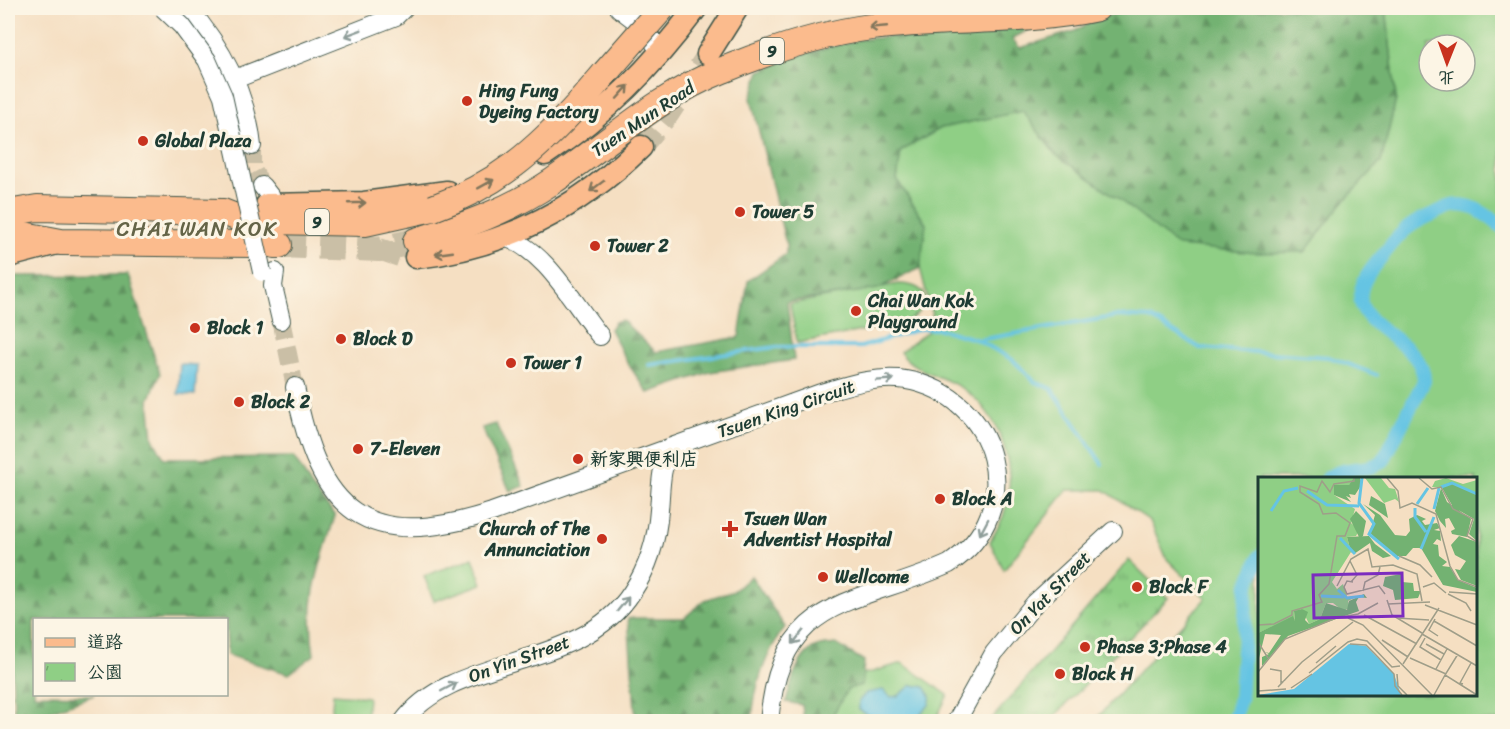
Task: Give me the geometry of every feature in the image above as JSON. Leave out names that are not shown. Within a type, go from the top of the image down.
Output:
[{"type":"highway","name":"9","points":[[8,213],[37,208],[365,223],[433,208],[488,184],[540,144],[662,8]]},
{"type":"highway","name":"Tuen Mun Road","points":[[416,249],[528,197],[683,89],[720,71],[787,46],[836,32],[873,27],[1030,18],[1097,8]]},
{"type":"highway","name":"9","points":[[8,232],[61,242],[259,219]]},
{"type":"main road","points":[[545,154],[609,108],[696,8]]},
{"type":"main road","points":[[708,54],[736,8]]},
{"type":"main road","points":[[416,249],[472,248],[534,224],[595,187],[641,147]]},
{"type":"main road","points":[[259,219],[364,202],[447,192]]},
{"type":"main road","points":[[8,202],[37,208]]},
{"type":"main road","points":[[8,256],[61,242]]},
{"type":"street","points":[[162,8],[182,26],[207,60],[223,96],[281,320]]},
{"type":"street","points":[[174,8],[186,19],[214,56],[232,94],[270,277]]},
{"type":"street","points":[[188,8],[235,79],[241,94],[252,146]]},
{"type":"street","points":[[235,79],[396,16],[404,8]]},
{"type":"street","points":[[619,8],[645,28],[660,52]]},
{"type":"street","points":[[534,224],[536,253]]},
{"type":"street","points":[[504,237],[519,241],[536,253],[600,336]]},
{"type":"street","name":"Tsuen King Circuit","points":[[295,387],[308,444],[319,472],[343,503],[361,516],[381,525],[419,528],[458,522],[635,462],[821,393],[887,378],[924,384],[953,398],[978,422],[989,447],[994,471],[990,514],[975,542],[949,564],[843,601],[815,618],[802,630],[790,647],[778,675],[770,722]]},
{"type":"street","name":"On Yin Street","points":[[403,722],[409,713],[431,696],[456,682],[550,651],[593,629],[617,611],[632,593],[652,548],[660,508],[659,489],[665,459],[670,448]]},
{"type":"street","points":[[635,462],[651,474],[659,489]]},
{"type":"street","name":"On Yat Street","points":[[956,722],[1001,644],[1035,603],[1113,531]]},
{"type":"green space","points":[[1137,8],[1386,8],[1396,99],[1381,162],[1342,203],[1305,252],[1257,253],[1178,246],[1116,197],[1055,154],[1023,111],[941,128],[901,151],[897,180],[926,224],[920,268],[878,289],[787,302],[794,360],[710,372],[648,393],[627,362],[610,329],[615,322],[622,320],[656,352],[739,337],[748,281],[786,254],[786,244],[751,98],[760,71],[802,54],[861,39],[1033,27],[1012,39],[1020,48],[1075,31],[1096,19]]},
{"type":"green space","points":[[1386,8],[1502,8],[1502,721],[1094,721],[1206,598],[1167,559],[1150,521],[1104,490],[1067,490],[1004,570],[990,542],[1003,517],[1008,500],[1008,464],[997,430],[977,400],[963,389],[921,369],[900,352],[935,326],[920,268],[925,224],[897,180],[901,151],[941,128],[1023,111],[1055,154],[1116,197],[1342,203],[1381,162],[1396,99]]},
{"type":"green space","points":[[128,275],[160,374],[149,400],[153,438],[164,458],[294,457],[311,486],[335,516],[312,600],[314,655],[289,674],[228,655],[228,618],[33,618],[33,696],[91,696],[22,721],[15,721],[8,609],[8,276]]},
{"type":"green space","name":"Chai Wan Kok Playground","points":[[898,284],[918,288],[923,292],[925,298],[920,311],[904,323],[797,343],[790,304]]},
{"type":"green space","points":[[496,424],[524,486],[510,491],[482,428]]},
{"type":"green space","points":[[473,558],[482,584],[434,601],[424,576]]},
{"type":"green space","points":[[1129,560],[1168,598],[1050,721],[990,721]]},
{"type":"green space","points":[[751,576],[785,627],[766,659],[755,696],[752,721],[636,721],[628,618],[684,618],[705,600],[735,590]]},
{"type":"green space","points":[[836,644],[864,661],[862,685],[848,689],[829,721],[804,721],[802,705],[786,702],[795,671],[809,651],[818,646]]},
{"type":"green space","points":[[902,663],[948,695],[935,721],[810,722],[846,675],[869,673]]},
{"type":"green space","points":[[333,694],[368,697],[366,721],[331,721]]},
{"type":"water","points":[[180,364],[197,365],[195,395],[178,394]]},
{"type":"water","points":[[912,685],[925,687],[931,696],[929,705],[914,721],[878,721],[859,710],[859,701],[866,693],[883,690],[891,697],[898,696]]},
{"type":"waterway","points":[[1330,477],[1342,471],[1370,467],[1383,461],[1424,381],[1420,364],[1409,350],[1367,315],[1361,301],[1363,283],[1378,261],[1405,230],[1416,222],[1450,206],[1474,208],[1502,227]]},
{"type":"waterway","points":[[978,340],[1118,316],[1151,318],[1200,348],[1329,357],[1377,375]]},
{"type":"waterway","points":[[649,365],[776,347],[861,347],[919,329],[940,329],[978,340],[1013,360],[1035,382],[1052,389],[1102,464]]},
{"type":"waterway","points":[[1233,722],[1240,699],[1247,587],[1258,561]]},
{"type":"tunnel","points":[[641,147],[668,115],[708,54]]},
{"type":"tunnel","points":[[252,146],[252,168],[262,186]]},
{"type":"tunnel","points":[[279,245],[379,249],[416,241]]},
{"type":"tunnel","points":[[379,249],[403,257],[416,257]]},
{"type":"tunnel","points":[[281,320],[295,387]]},
{"type":"place","name":"Hing Fung Dyeing Factory","points":[[467,101]]},
{"type":"place","name":"Global Plaza","points":[[143,141]]},
{"type":"place","name":"Tower 5","points":[[740,212]]},
{"type":"place","name":"Tower 2","points":[[595,246]]},
{"type":"place","name":"Chai Wan Kok Playground","points":[[856,311]]},
{"type":"place","name":"Block 1","points":[[195,328]]},
{"type":"place","name":"Block D","points":[[341,339]]},
{"type":"place","name":"Tower 1","points":[[511,363]]},
{"type":"place","name":"Block 2","points":[[239,402]]},
{"type":"place","name":"7-Eleven","points":[[358,449]]},
{"type":"place","name":"新家興便利店","points":[[578,459]]},
{"type":"place","name":"Block A","points":[[940,499]]},
{"type":"place","name":"Tsuen Wan Adventist Hospital","points":[[730,529]]},
{"type":"place","name":"Church of The Annunciation","points":[[602,539]]},
{"type":"place","name":"Wellcome","points":[[823,577]]},
{"type":"place","name":"Block F","points":[[1137,587]]},
{"type":"place","name":"Phase 3;Phase 4","points":[[1085,647]]},
{"type":"place","name":"Block H","points":[[1060,674]]},
{"type":"district","name":"CHAI WAN KOK","points":[[197,229]]}]
